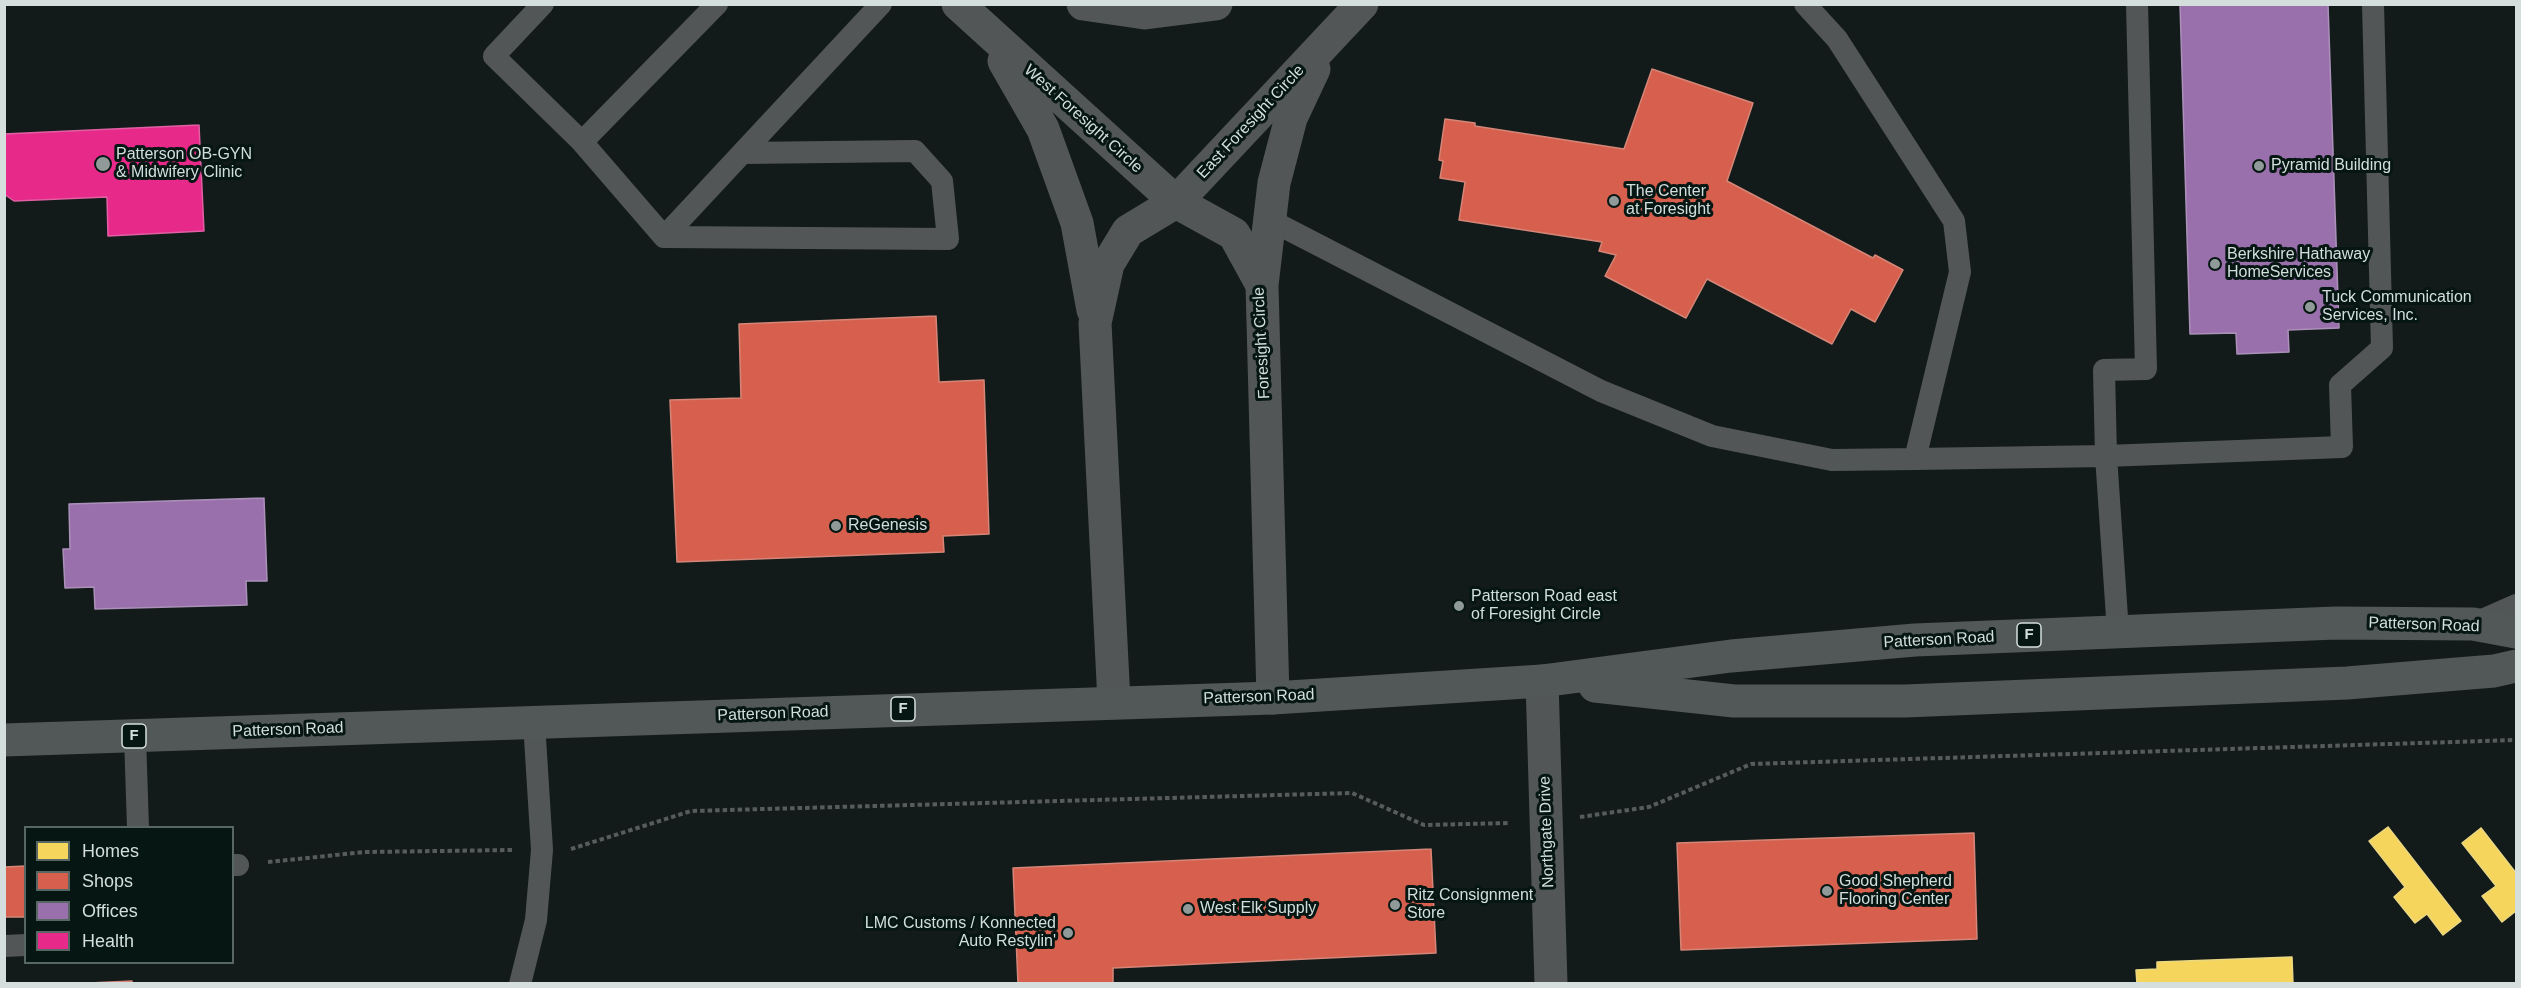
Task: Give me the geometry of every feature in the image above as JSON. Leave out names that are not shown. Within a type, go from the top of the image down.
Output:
[{"type":"main road","name":"Patterson Road","points":[[4,740],[1273,698],[1542,681],[1731,656],[1915,640],[2336,623],[2473,624],[2517,632]]},
{"type":"main road","name":"Patterson Road","points":[[1542,681],[1734,701],[1905,701],[2347,683],[2494,671],[2517,666]]},
{"type":"street","name":"West Foresight Circle","points":[[958,4],[990,36],[1176,202]]},
{"type":"street","points":[[1083,4],[1145,13],[1216,4]]},
{"type":"street","name":"East Foresight Circle","points":[[1176,202],[1362,4]]},
{"type":"street","name":"West Foresight Circle","points":[[990,36],[1043,129],[1077,223],[1095,323]]},
{"type":"street","name":"East Foresight Circle","points":[[1262,285],[1274,183],[1291,118],[1326,43]]},
{"type":"street","points":[[1114,702],[1095,323],[1108,264],[1128,231],[1176,202]]},
{"type":"street","name":"Foresight Circle","points":[[1176,202],[1234,234],[1262,285],[1273,698]]},
{"type":"street","name":"Northgate Drive","points":[[1542,681],[1551,984]]},
{"type":"lane","points":[[543,4],[494,56],[582,142],[664,237],[948,239],[942,181],[915,151],[743,153]]},
{"type":"lane","points":[[582,142],[717,4]]},
{"type":"lane","points":[[664,237],[881,4]]},
{"type":"lane","points":[[1805,4],[1838,39],[1954,220],[1960,272],[1915,459]]},
{"type":"lane","points":[[2118,632],[2106,456],[2104,370],[2146,369],[2137,4]]},
{"type":"lane","points":[[1268,219],[1601,391],[1712,436],[1832,460],[2106,456],[2342,447],[2340,385],[2382,348],[2373,4]]},
{"type":"lane","points":[[2473,624],[2517,605]]},
{"type":"lane","points":[[520,984],[536,920],[542,850],[534,722]]},
{"type":"lane","points":[[135,736],[138,826]]},
{"type":"lane","points":[[4,946],[24,945]]},
{"type":"path","points":[[235,865],[365,852],[575,849],[691,811],[1352,793],[1424,825],[1547,822],[1648,807],[1750,764],[2517,740]]},
{"type":"building: Homes","points":[[2388,827],[2461,921],[2443,935],[2427,914],[2415,923],[2394,897],[2405,887],[2369,841]]},
{"type":"building: Homes","points":[[2481,828],[2516,873],[2516,911],[2502,922],[2482,896],[2496,886],[2462,843]]},
{"type":"building: Homes","points":[[2292,957],[2293,984],[2137,984],[2136,970],[2157,969],[2157,962]]},
{"type":"building: Shops","name":"The Center at Foresight","points":[[1652,69],[1753,103],[1727,181],[1873,258],[1875,255],[1903,270],[1875,322],[1851,309],[1832,344],[1707,279],[1686,318],[1605,276],[1616,255],[1599,251],[1602,242],[1459,220],[1465,182],[1440,178],[1443,161],[1439,160],[1445,119],[1475,123],[1475,126],[1624,149]]},
{"type":"building: Shops","points":[[936,316],[939,382],[984,380],[989,534],[943,536],[944,552],[677,562],[670,400],[741,398],[739,324]]},
{"type":"building: Shops","name":"Good Shepherd Flooring Center","points":[[1974,833],[1977,939],[1681,950],[1677,843]]},
{"type":"building: Shops","points":[[1431,849],[1436,953],[1113,968],[1113,984],[1018,984],[1013,868]]},
{"type":"building: Shops","points":[[24,866],[24,917],[4,917],[4,867]]},
{"type":"building: Shops","points":[[132,981],[132,984],[67,984]]},
{"type":"building: Offices","name":"Pyramid Building","points":[[2180,4],[2328,4],[2339,328],[2288,330],[2289,352],[2237,354],[2236,333],[2190,334]]},
{"type":"building: Offices","points":[[264,498],[267,581],[246,581],[247,605],[95,609],[94,587],[65,588],[63,549],[70,549],[69,504]]},
{"type":"building: Health","name":"Patterson OB-GYN & Midwifery Clinic","points":[[199,125],[204,231],[108,236],[107,197],[14,201],[4,194],[4,134]]},
{"type":"place","name":"Patterson OB-GYN & Midwifery Clinic","points":[[103,164]]},
{"type":"place","name":"Pyramid Building","points":[[2259,166]]},
{"type":"place","name":"The Center at Foresight","points":[[1614,201]]},
{"type":"place","name":"Berkshire Hathaway HomeServices","points":[[2215,264]]},
{"type":"place","name":"Tuck Communication Services, Inc.","points":[[2310,307]]},
{"type":"place","name":"ReGenesis","points":[[836,526]]},
{"type":"place","name":"Patterson Road east of Foresight Circle","points":[[1459,606]]},
{"type":"place","name":"Good Shepherd Flooring Center","points":[[1827,891]]},
{"type":"place","name":"Ritz Consignment Store","points":[[1395,905]]},
{"type":"place","name":"West Elk Supply","points":[[1188,909]]},
{"type":"place","name":"LMC Customs / Konnected Auto Restylin'","points":[[1068,933]]}]
